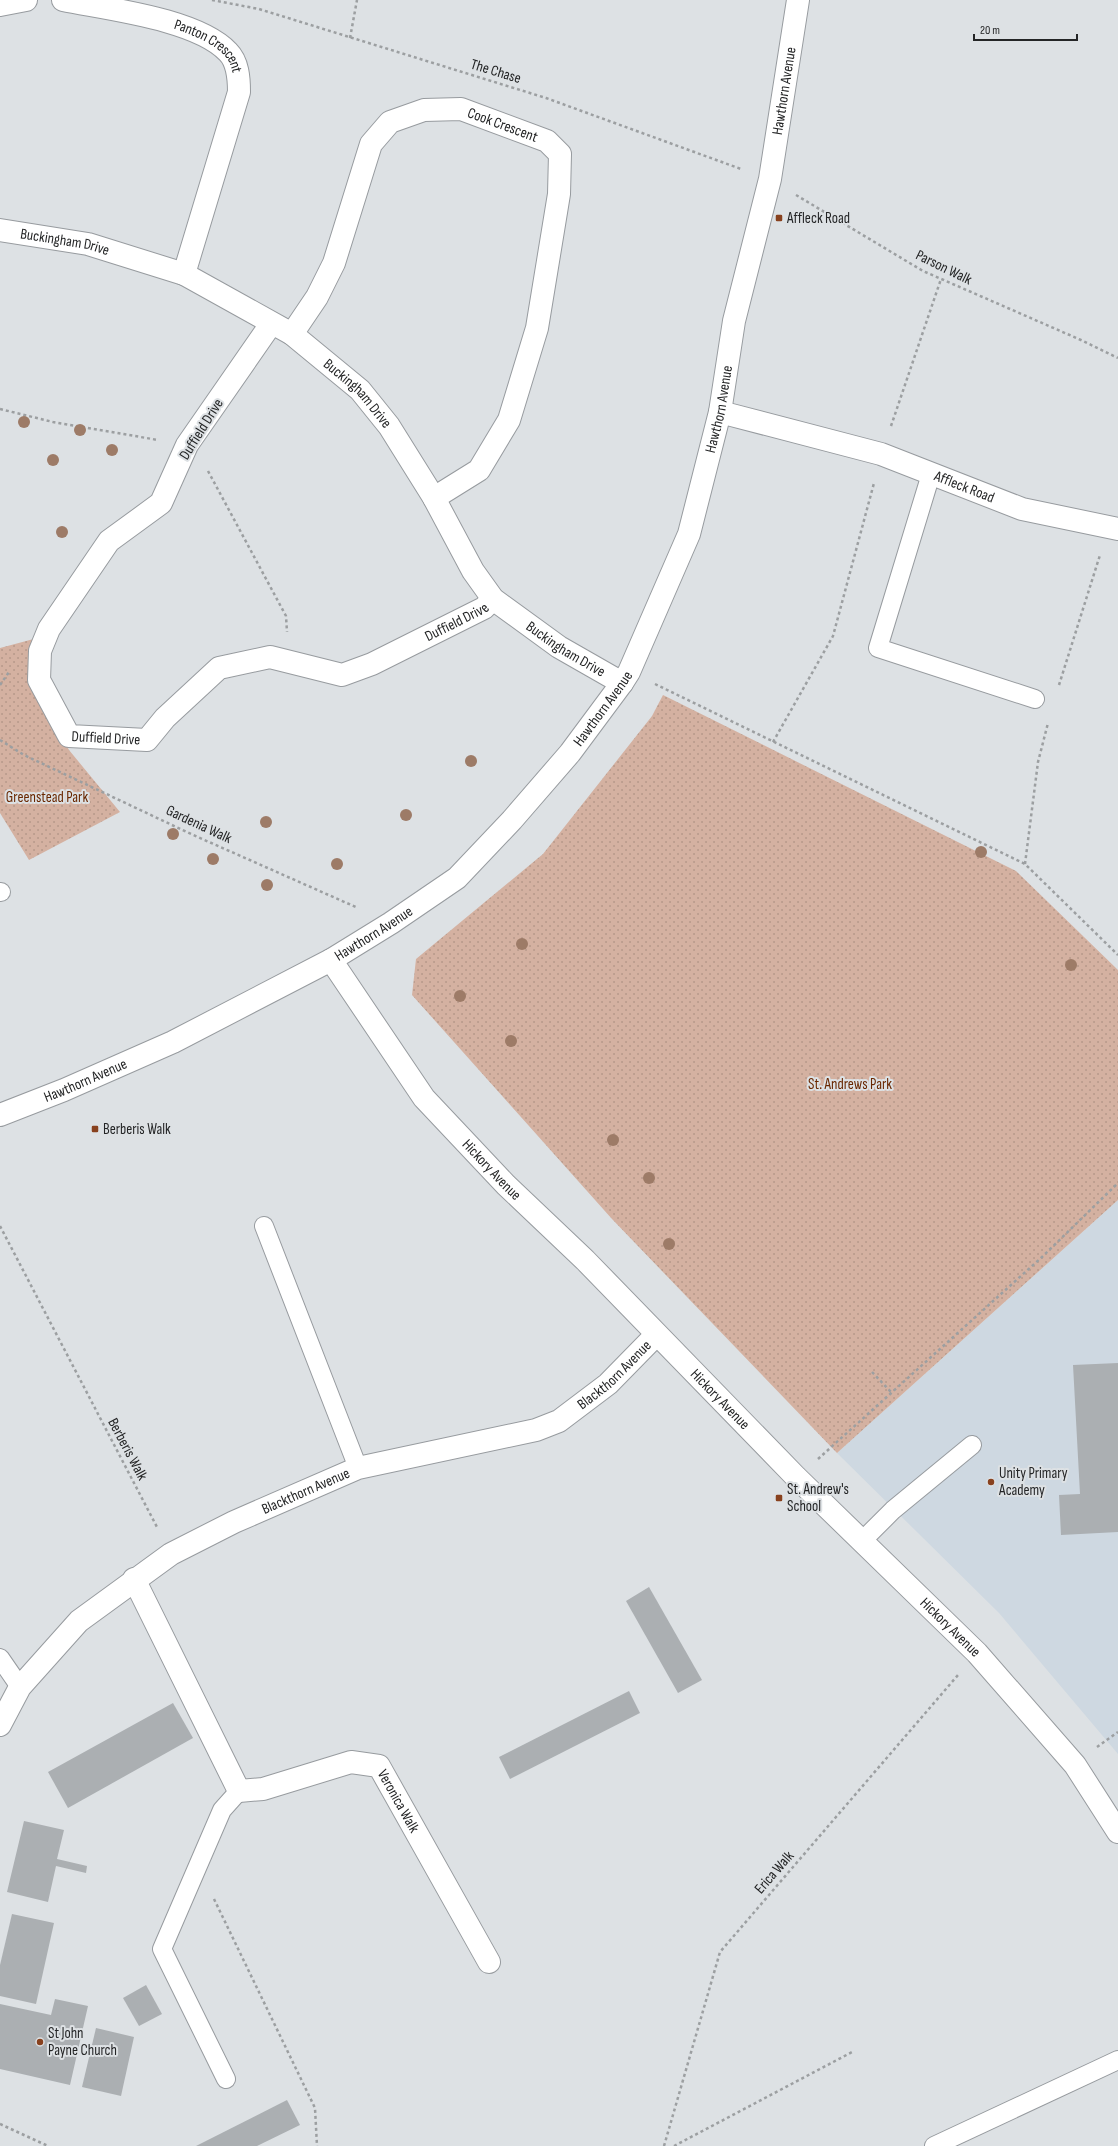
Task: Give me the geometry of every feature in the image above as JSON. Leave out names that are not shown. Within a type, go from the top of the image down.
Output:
[{"type":"street","points":[[0,5],[26,0]]},
{"type":"street","name":"Panton Crescent","points":[[63,0],[173,22],[211,38],[229,53],[240,75],[239,92],[184,274]]},
{"type":"street","name":"Hawthorn Avenue","points":[[0,1115],[64,1090],[173,1042],[331,960],[391,923],[458,878],[512,820],[570,753],[626,677],[689,534],[720,412],[734,321],[770,179],[798,0]]},
{"type":"street","name":"Cook Crescent","points":[[292,334],[317,297],[334,263],[371,144],[390,122],[424,110],[461,109],[547,141],[560,154],[560,194],[537,328],[509,420],[479,470],[434,498]]},
{"type":"street","name":"Buckingham Drive","points":[[0,230],[88,244],[184,274],[271,324],[292,334],[360,390],[389,426],[434,498],[473,571],[493,600],[560,647],[626,677]]},
{"type":"street","name":"Duffield Drive","points":[[271,324],[187,445],[161,503],[109,541],[49,629],[40,651],[40,680],[69,736],[147,740],[165,718],[219,668],[270,657],[342,675],[372,664],[477,612],[493,600]]},
{"type":"street","name":"Affleck Road","points":[[720,412],[881,454],[1022,509],[1118,529]]},
{"type":"street","name":"Hickory Avenue","points":[[331,960],[424,1098],[506,1185],[585,1260],[656,1335],[796,1477],[861,1542],[978,1653],[1075,1765],[1118,1832]]},
{"type":"street","name":"Blackthorn Avenue","points":[[0,1725],[20,1687],[79,1621],[134,1579],[171,1554],[234,1522],[358,1468],[536,1430],[559,1421],[608,1384],[656,1335]]},
{"type":"street","points":[[134,1579],[239,1791]]},
{"type":"street","name":"Veronica Walk","points":[[239,1791],[263,1789],[350,1762],[379,1766],[489,1962]]},
{"type":"lane","points":[[931,474],[878,648],[1035,699]]},
{"type":"lane","points":[[264,1226],[358,1468]]},
{"type":"lane","points":[[861,1542],[893,1510],[972,1445]]},
{"type":"lane","points":[[0,1658],[20,1687]]},
{"type":"lane","points":[[226,2079],[162,1949],[192,1876],[222,1810],[239,1791]]},
{"type":"lane","points":[[934,2146],[1118,2060]]},
{"type":"path","name":"The Chase","points":[[212,0],[259,9],[546,98],[770,179]]},
{"type":"path","points":[[350,38],[357,0]]},
{"type":"path","name":"Parson Walk","points":[[770,179],[923,271],[1081,340],[1118,358]]},
{"type":"path","points":[[773,742],[833,636],[881,454],[941,279]]},
{"type":"path","points":[[626,677],[773,742],[1025,864],[1118,955]]},
{"type":"path","name":"Gardenia Walk","points":[[0,740],[24,755],[191,834],[391,923]]},
{"type":"path","points":[[796,1477],[892,1393],[1042,1257],[1118,1183]]},
{"type":"path","name":"Berberis Walk","points":[[0,1226],[171,1554]]},
{"type":"path","points":[[872,1372],[892,1393]]},
{"type":"path","name":"Erica Walk","points":[[664,2146],[720,1952],[978,1653]]},
{"type":"path","points":[[192,1876],[205,1880],[315,2108],[317,2146]]},
{"type":"path","points":[[674,2146],[854,2052]]},
{"type":"path","points":[[0,2124],[48,2146]]},
{"type":"shaded area","name":"Unity Primary Academy","points":[[1118,1200],[1118,1754],[999,1613],[837,1453]]},
{"type":"green space","name":"Greenstead Park","points":[[41,637],[37,692],[69,750],[120,812],[29,860],[0,813],[0,648]]},
{"type":"green space","name":"St. Andrews Park","points":[[663,695],[1016,871],[1118,970],[1118,1200],[837,1453],[612,1219],[412,995],[416,959],[543,854],[652,716]]},
{"type":"building","points":[[1118,1363],[1118,1532],[1061,1535],[1059,1495],[1080,1494],[1073,1365]]},
{"type":"building","points":[[649,1587],[702,1680],[678,1693],[626,1601]]},
{"type":"building","points":[[629,1691],[640,1713],[510,1779],[499,1757]]},
{"type":"building","points":[[173,1703],[193,1738],[68,1808],[48,1772]]},
{"type":"building","points":[[24,1821],[64,1830],[57,1859],[87,1866],[86,1873],[56,1866],[48,1902],[7,1892]]},
{"type":"building","points":[[12,1914],[54,1923],[36,2004],[0,1996],[0,1965]]},
{"type":"building","points":[[146,1985],[162,2014],[139,2026],[123,1998]]},
{"type":"building","name":"St John Payne Church","points":[[55,1999],[88,2006],[70,2085],[0,2069],[0,2004],[51,2015]]},
{"type":"building","points":[[96,2028],[134,2037],[121,2096],[82,2087]]},
{"type":"building","points":[[287,2100],[300,2125],[257,2146],[196,2146]]},
{"type":"place","name":"Affleck Road","points":[[779,218]]},
{"type":"place","name":"Berberis Walk","points":[[95,1129]]},
{"type":"place","name":"Unity Primary Academy","points":[[991,1482]]},
{"type":"place","name":"St. Andrew's School","points":[[779,1498]]},
{"type":"place","name":"St John Payne Church","points":[[40,2042]]}]
